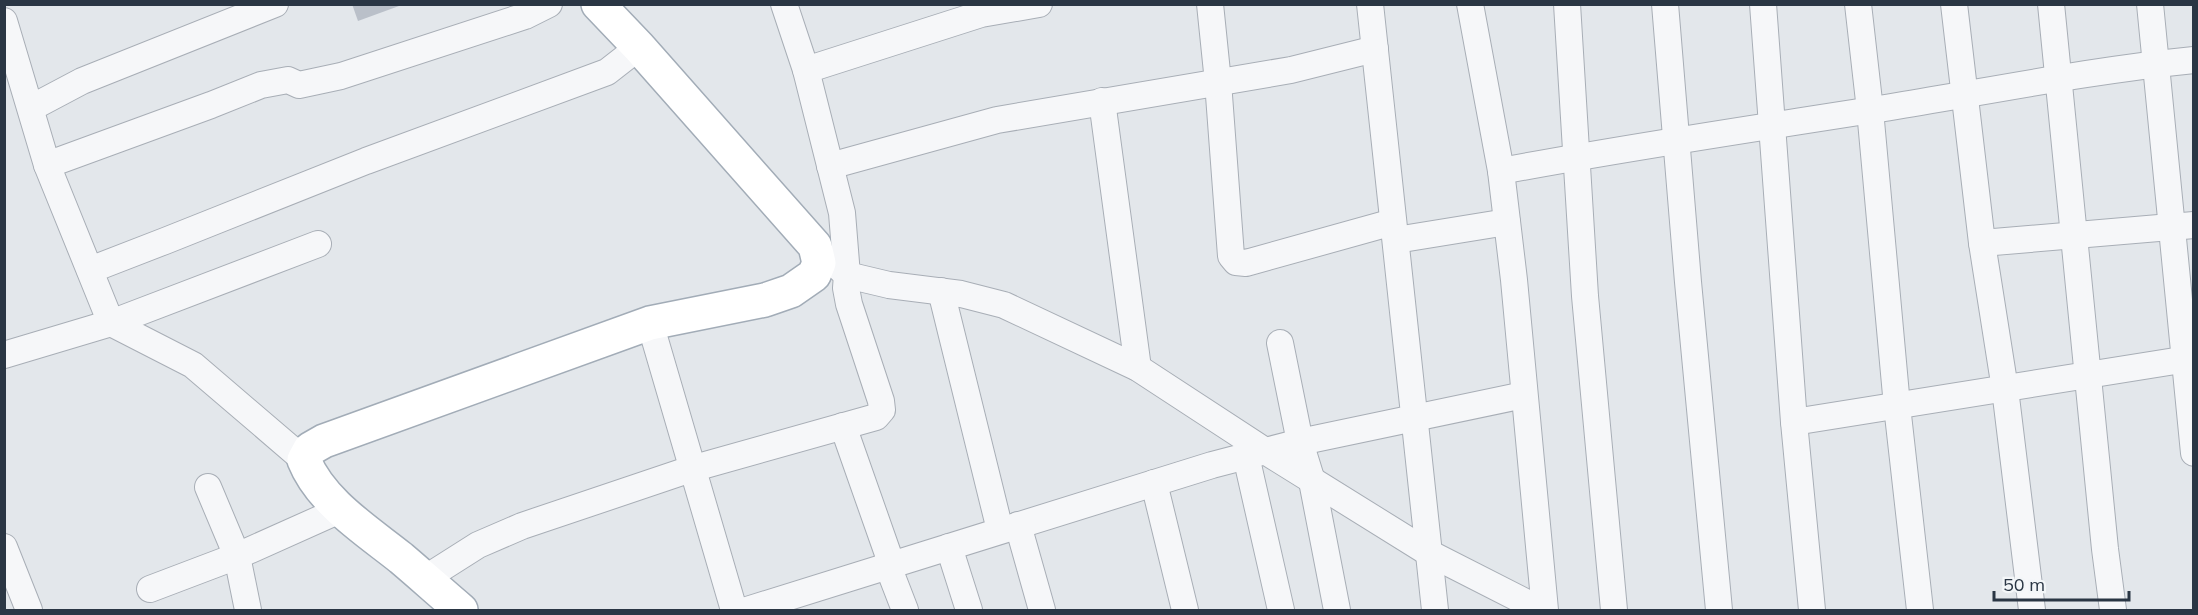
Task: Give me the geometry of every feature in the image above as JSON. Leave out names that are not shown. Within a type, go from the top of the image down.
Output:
[{"type":"main road","points":[[461,610],[426,578],[340,510],[310,475],[304,460],[310,449],[324,441],[650,323],[765,300],[791,291],[814,275],[819,263],[815,246],[639,47],[598,4]]},
{"type":"street","points":[[32,108],[82,81],[276,4]]},
{"type":"street","points":[[47,165],[211,105],[261,84],[288,80],[298,85],[342,76],[525,16],[549,4]]},
{"type":"street","points":[[426,578],[478,545],[522,526],[691,469],[876,417],[882,410],[849,304],[842,213],[806,70],[784,4]]},
{"type":"street","points":[[806,70],[981,14],[1039,4]]},
{"type":"street","points":[[1210,4],[1231,256],[1236,262],[1246,263],[1395,231],[1507,222]]},
{"type":"street","points":[[1370,4],[1435,610]]},
{"type":"street","points":[[1470,4],[1502,171],[1543,610]]},
{"type":"street","points":[[1566,4],[1585,296],[1614,610]]},
{"type":"street","points":[[1665,4],[1675,140],[1719,610]]},
{"type":"street","points":[[1763,4],[1794,422],[1812,610]]},
{"type":"street","points":[[1858,4],[1897,406],[1920,610]]},
{"type":"street","points":[[1954,4],[1982,243],[2006,389],[2032,610]]},
{"type":"street","points":[[2051,4],[2113,610]]},
{"type":"street","points":[[2150,4],[2155,64],[2182,226],[2193,453]]},
{"type":"street","points":[[4,21],[32,108],[47,165],[111,323],[193,365],[304,460]]},
{"type":"street","points":[[90,270],[366,160],[607,72],[639,47]]},
{"type":"street","points":[[830,166],[997,120],[1291,70],[1375,49]]},
{"type":"street","points":[[1502,171],[1675,140],[2155,64],[2193,60]]},
{"type":"street","points":[[1102,101],[1138,368]]},
{"type":"street","points":[[1982,243],[2182,226]]},
{"type":"street","points":[[4,355],[111,323],[318,244]]},
{"type":"street","points":[[815,246],[847,275],[889,285],[961,294],[1004,305],[1138,368],[1256,454],[1312,481],[1429,553],[1543,610]]},
{"type":"street","points":[[941,291],[1009,527],[1042,610]]},
{"type":"street","points":[[650,323],[734,610]]},
{"type":"street","points":[[1280,343],[1300,442],[1312,481],[1337,610]]},
{"type":"street","points":[[1794,422],[2189,359]]},
{"type":"street","points":[[747,610],[1009,527],[1256,454],[1300,442],[1524,395]]},
{"type":"street","points":[[843,426],[888,554],[888,566],[905,610]]},
{"type":"street","points":[[1256,454],[1281,610]]},
{"type":"street","points":[[1154,483],[1185,610]]},
{"type":"street","points":[[208,487],[237,556],[248,610]]},
{"type":"street","points":[[150,589],[237,556],[340,510]]},
{"type":"street","points":[[4,547],[29,610]]},
{"type":"street","points":[[949,547],[969,610]]},
{"type":"building","points":[[352,4],[399,4],[399,6],[358,21]]}]
